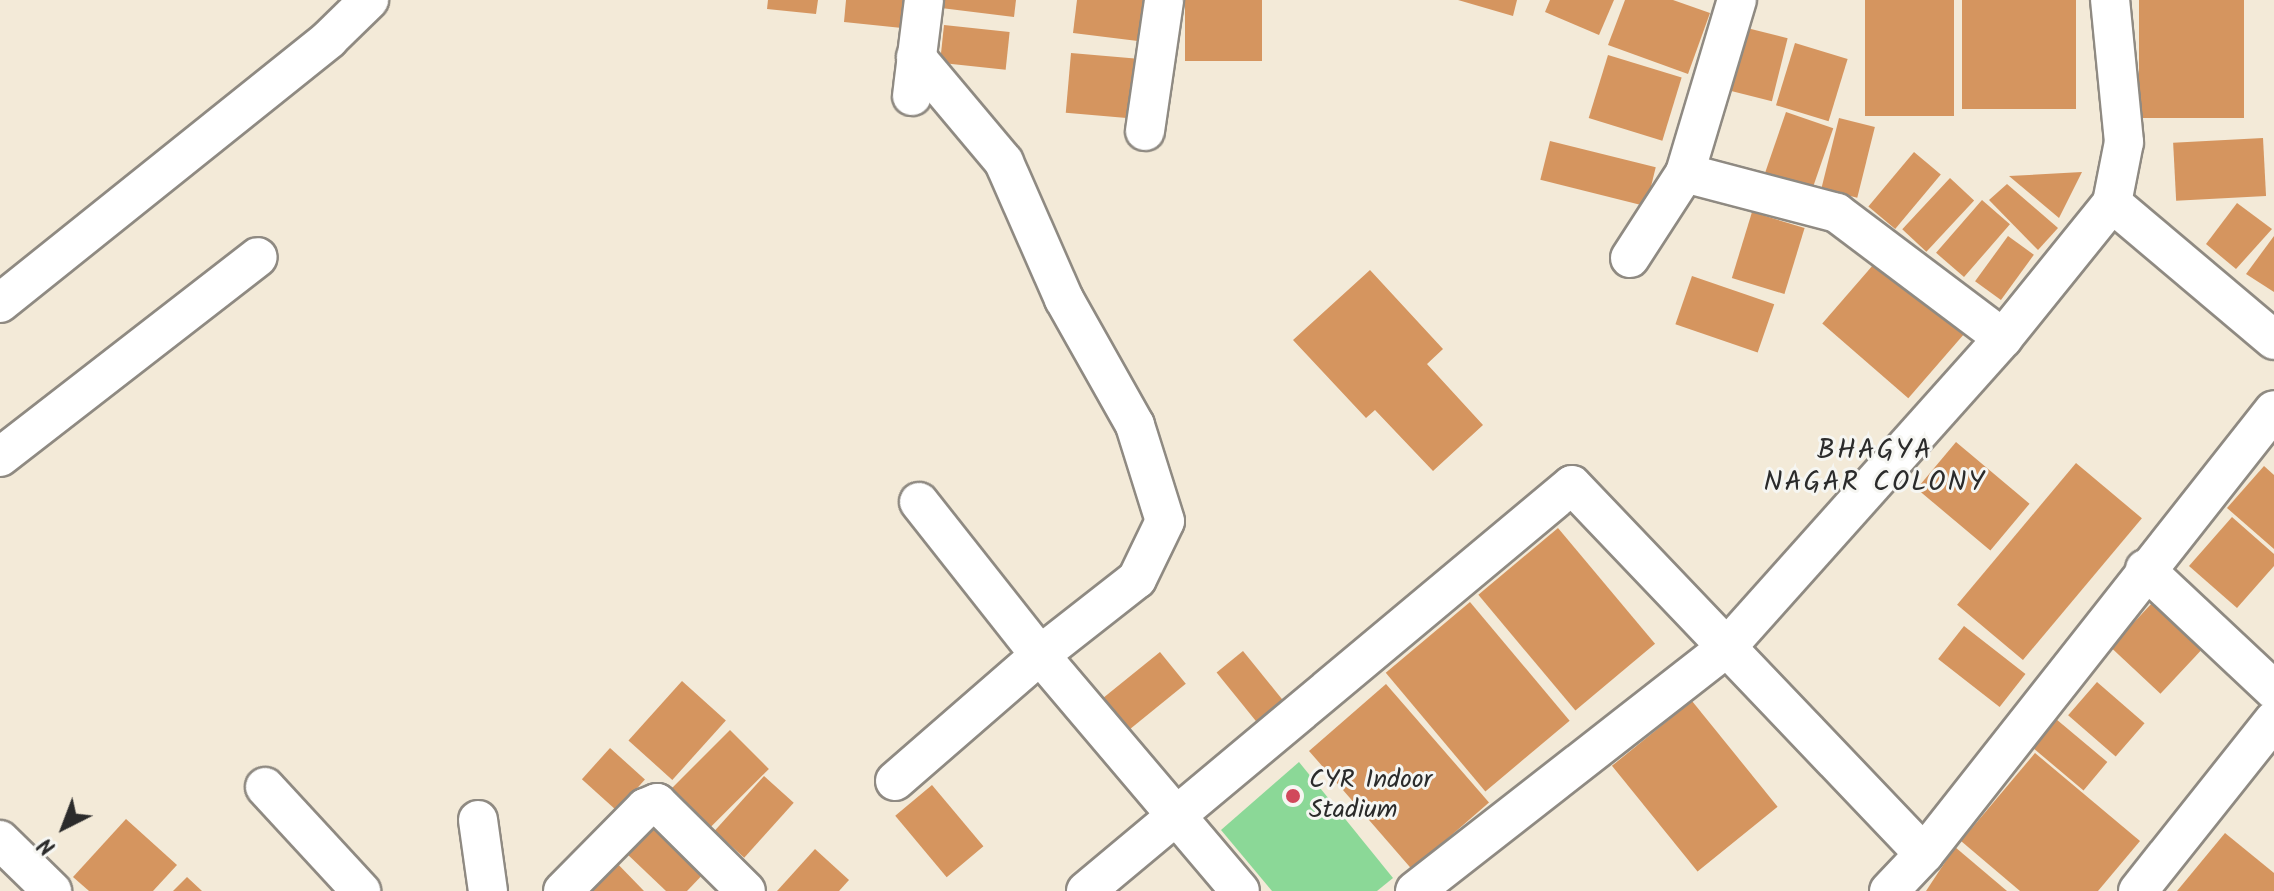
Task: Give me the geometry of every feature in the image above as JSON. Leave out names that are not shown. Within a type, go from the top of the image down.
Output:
[{"type":"street","points":[[0,303],[329,39],[369,0]]},
{"type":"street","points":[[912,96],[924,0]]},
{"type":"street","points":[[1145,131],[1164,0]]},
{"type":"street","points":[[1630,258],[1685,173],[1737,0]]},
{"type":"street","points":[[1415,891],[1727,647],[2003,338],[2112,203],[2124,142],[2110,0]]},
{"type":"street","points":[[895,781],[1040,655],[1137,579],[1165,521],[1135,425],[1064,299],[1004,162],[916,57]]},
{"type":"street","points":[[1685,173],[1837,213],[2003,338]]},
{"type":"street","points":[[2112,203],[2274,340]]},
{"type":"street","points":[[0,457],[258,257]]},
{"type":"street","points":[[1893,890],[2274,410]]},
{"type":"street","points":[[1086,891],[1572,485],[1924,854]]},
{"type":"street","points":[[919,502],[1040,655],[1240,891]]},
{"type":"street","points":[[2145,569],[2274,690]]},
{"type":"street","points":[[2138,891],[2274,720]]},
{"type":"street","points":[[265,787],[361,891]]},
{"type":"street","points":[[563,891],[645,808],[657,803],[746,891]]},
{"type":"street","points":[[478,820],[488,891]]},
{"type":"street","points":[[0,840],[29,884]]},
{"type":"green space","name":"CYR Indoor Stadium","points":[[1299,762],[1393,878],[1377,891],[1272,891],[1221,830]]},
{"type":"building","points":[[768,0],[818,0],[816,14],[767,9]]},
{"type":"building","points":[[846,0],[904,0],[902,28],[844,22]]},
{"type":"building","points":[[941,0],[1016,0],[1014,17],[941,8]]},
{"type":"building","points":[[1077,0],[1159,0],[1154,43],[1073,33]]},
{"type":"building","points":[[1185,0],[1262,0],[1262,61],[1185,61]]},
{"type":"building","points":[[1458,0],[1517,0],[1513,16]]},
{"type":"building","points":[[1550,0],[1614,0],[1599,35],[1545,12]]},
{"type":"building","points":[[1625,0],[1673,0],[1710,13],[1688,74],[1608,45]]},
{"type":"building","points":[[1865,0],[1954,0],[1954,116],[1865,116]]},
{"type":"building","points":[[1962,0],[2076,0],[2076,109],[1962,109]]},
{"type":"building","points":[[2139,0],[2244,0],[2244,118],[2139,118]]},
{"type":"building","points":[[944,25],[1010,32],[1006,70],[940,63]]},
{"type":"building","points":[[1743,27],[1788,38],[1772,101],[1727,90]]},
{"type":"building","points":[[1795,43],[1848,59],[1829,121],[1776,105]]},
{"type":"building","points":[[1071,53],[1138,59],[1133,119],[1066,113]]},
{"type":"building","points":[[1608,55],[1682,78],[1662,141],[1589,118]]},
{"type":"building","points":[[1786,112],[1833,128],[1812,190],[1765,173]]},
{"type":"building","points":[[1839,118],[1875,127],[1857,198],[1821,189]]},
{"type":"building","points":[[2263,138],[2266,196],[2176,201],[2173,143]]},
{"type":"building","points":[[1550,141],[1656,167],[1646,206],[1540,180]]},
{"type":"building","points":[[1914,152],[1941,174],[1895,229],[1868,206]]},
{"type":"building","points":[[2082,172],[2059,218],[2009,176]]},
{"type":"building","points":[[1950,178],[1974,201],[1926,252],[1902,229]]},
{"type":"building","points":[[2007,184],[2058,228],[2038,250],[1989,200]]},
{"type":"building","points":[[1982,200],[2010,224],[1964,277],[1936,253]]},
{"type":"building","points":[[2237,203],[2272,229],[2236,269],[2206,244]]},
{"type":"building","points":[[1752,212],[1805,228],[1784,294],[1732,278]]},
{"type":"building","points":[[2008,236],[2034,255],[2001,300],[1975,281]]},
{"type":"building","points":[[2274,236],[2274,292],[2246,274]]},
{"type":"building","points":[[1880,257],[1966,332],[1908,398],[1822,323]]},
{"type":"building","points":[[1370,270],[1443,349],[1427,364],[1483,425],[1433,471],[1375,410],[1366,418],[1293,340]]},
{"type":"building","points":[[1692,276],[1774,304],[1758,353],[1675,324]]},
{"type":"building","points":[[1956,442],[2030,504],[1990,550],[1917,489]]},
{"type":"building","points":[[2076,463],[2142,518],[2023,660],[1957,605]]},
{"type":"building","points":[[2264,466],[2274,475],[2274,549],[2227,508]]},
{"type":"building","points":[[2232,517],[2274,554],[2274,566],[2237,608],[2189,566]]},
{"type":"building","points":[[1558,528],[1655,644],[1575,711],[1478,595]]},
{"type":"building","points":[[1470,602],[1570,721],[1485,791],[1386,673]]},
{"type":"building","points":[[2153,602],[2203,648],[2160,694],[2111,647]]},
{"type":"building","points":[[1964,626],[2025,674],[2000,707],[1938,659]]},
{"type":"building","points":[[1243,651],[1285,702],[1258,724],[1217,672]]},
{"type":"building","points":[[1160,652],[1186,684],[1127,732],[1101,700]]},
{"type":"building","points":[[682,681],[726,720],[672,780],[628,740]]},
{"type":"building","points":[[2097,682],[2145,723],[2116,757],[2068,715]]},
{"type":"building","points":[[1386,684],[1489,802],[1412,869],[1309,751]]},
{"type":"building","points":[[1692,701],[1778,807],[1698,872],[1612,766]]},
{"type":"building","points":[[2056,719],[2107,762],[2084,790],[2032,747]]},
{"type":"building","points":[[730,730],[769,769],[710,828],[671,789]]},
{"type":"building","points":[[610,748],[645,779],[617,811],[582,779]]},
{"type":"building","points":[[2035,753],[2140,841],[2098,891],[2020,891],[1961,841]]},
{"type":"building","points":[[764,776],[794,803],[744,858],[714,831]]},
{"type":"building","points":[[932,785],[983,846],[947,877],[895,816]]},
{"type":"building","points":[[658,817],[709,868],[687,891],[666,891],[625,852]]},
{"type":"building","points":[[126,819],[177,865],[153,891],[89,891],[73,877]]},
{"type":"building","points":[[2225,833],[2274,873],[2274,891],[2177,891]]},
{"type":"building","points":[[1955,847],[2007,891],[1926,891]]},
{"type":"building","points":[[815,849],[849,880],[839,891],[777,891]]},
{"type":"building","points":[[611,857],[644,891],[582,891]]},
{"type":"building","points":[[187,877],[202,891],[173,891]]},
{"type":"place","name":"CYR Indoor Stadium","points":[[1293,796]]},
{"type":"district","name":"BHAGYA NAGAR COLONY","points":[[1875,467]]}]
